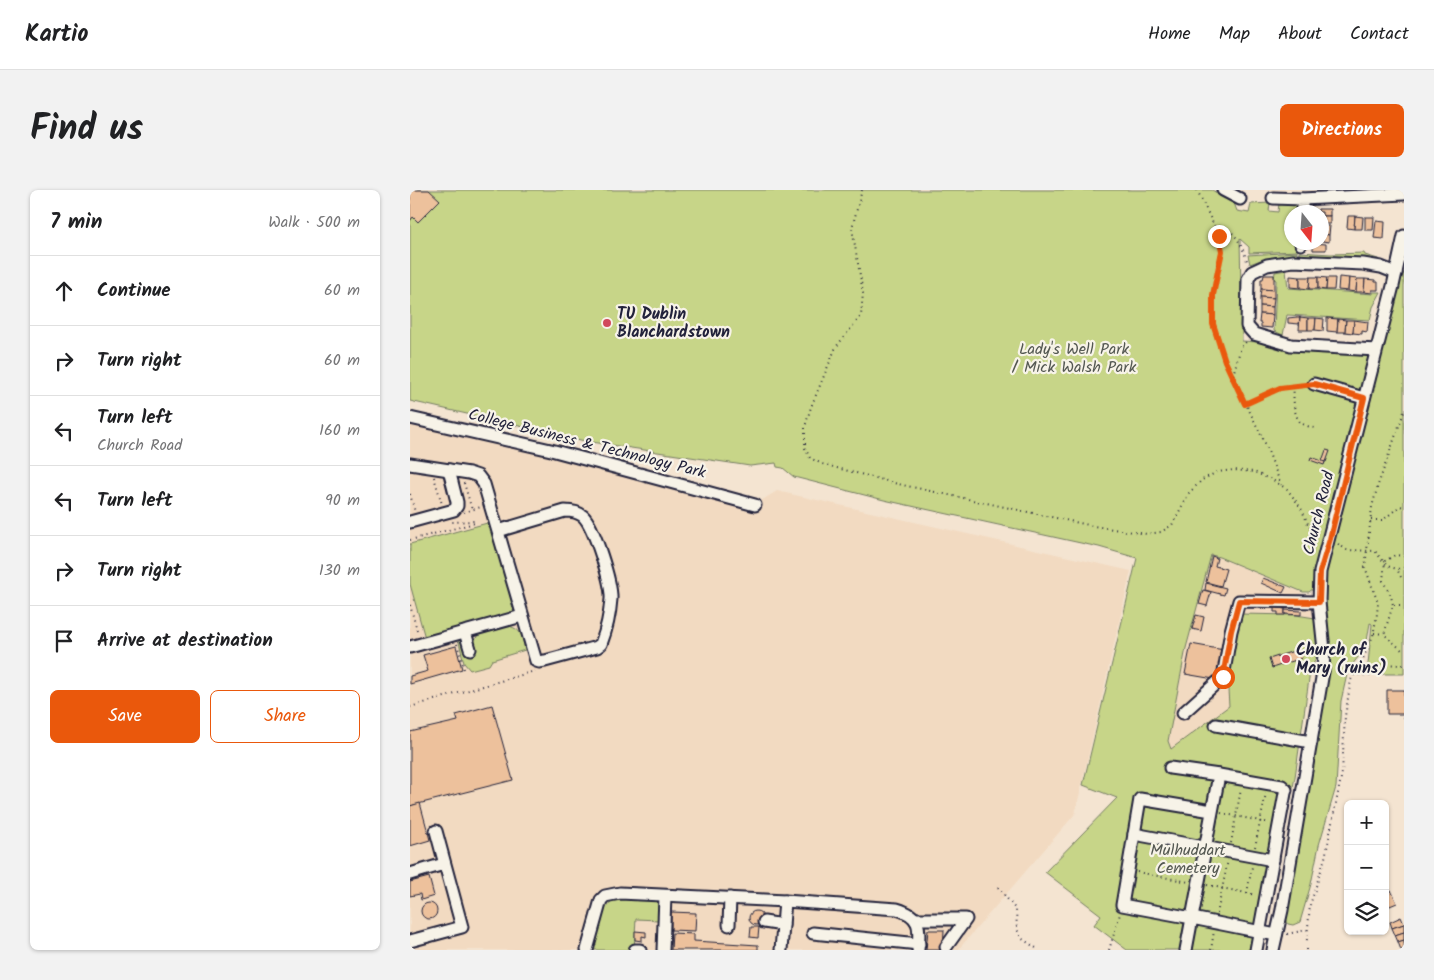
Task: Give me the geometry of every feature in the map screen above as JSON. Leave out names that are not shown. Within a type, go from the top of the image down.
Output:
[{"type":"street","points":[[1223,190],[1240,199]]},
{"type":"street","points":[[1273,198],[1302,199],[1404,194]]},
{"type":"street","points":[[1302,199],[1302,205]]},
{"type":"street","name":"Church Road","points":[[1273,950],[1312,742],[1323,672],[1324,650],[1319,602],[1320,572],[1330,539],[1404,236]]},
{"type":"street","points":[[1376,350],[1291,345],[1254,334],[1247,326],[1248,279],[1252,272],[1267,265],[1293,261],[1363,264],[1381,267],[1396,273]]},
{"type":"street","points":[[1314,384],[1364,398]]},
{"type":"street","name":"College Business & Technology Park","points":[[410,418],[551,450],[755,505]]},
{"type":"street","points":[[410,464],[469,473],[478,476],[484,484],[522,616],[535,658],[539,662],[597,646],[603,639],[611,600],[609,586],[594,533],[582,516],[574,511],[565,511],[498,531]]},
{"type":"street","points":[[413,518],[454,510],[457,506],[449,470]]},
{"type":"street","points":[[1183,713],[1223,677],[1231,631],[1239,601],[1319,602]]},
{"type":"street","points":[[410,647],[522,616]]},
{"type":"street","points":[[465,632],[470,649]]},
{"type":"street","points":[[1216,725],[1312,742]]},
{"type":"street","points":[[1170,768],[1282,786],[1286,790],[1256,950]]},
{"type":"street","points":[[1186,950],[1192,918],[1195,883],[1205,847],[1219,775]]},
{"type":"street","points":[[1212,811],[1140,799],[1122,905],[1277,934]]},
{"type":"street","points":[[410,942],[462,927],[436,831]]},
{"type":"street","points":[[1134,834],[1274,860]]},
{"type":"street","points":[[410,874],[444,864]]},
{"type":"street","points":[[587,950],[602,900],[605,896],[620,894],[730,898],[897,909],[910,913],[919,928],[918,947],[813,934]]},
{"type":"street","points":[[663,950],[665,896]]},
{"type":"street","points":[[729,925],[730,898]]},
{"type":"street","points":[[781,950],[785,901]]},
{"type":"street","points":[[915,919],[966,919],[946,948]]},
{"type":"street","points":[[764,922],[783,925]]},
{"type":"street","points":[[635,950],[640,950]]},
{"type":"path","points":[[862,190],[852,228],[863,293],[861,316],[836,347],[811,407],[805,427],[805,448],[810,458],[822,464],[898,484],[1093,526],[1147,534],[1161,532],[1172,525],[1189,493],[1202,480],[1217,472],[1234,470],[1254,472],[1287,489],[1301,508],[1315,535]]},
{"type":"path","points":[[1197,190],[1221,242],[1222,251],[1213,295],[1213,324],[1225,361],[1268,451],[1281,485]]},
{"type":"path","points":[[1214,226],[1223,227],[1235,235],[1244,250],[1249,267]]},
{"type":"path","points":[[1232,376],[1241,347],[1254,334]]},
{"type":"path","points":[[1245,404],[1280,388],[1314,384]]},
{"type":"path","points":[[1294,386],[1293,397],[1298,419],[1301,424],[1314,428]]},
{"type":"path","points":[[1306,950],[1310,905],[1325,858],[1342,773],[1345,716],[1351,680],[1362,661],[1374,633],[1378,603],[1365,567],[1370,520],[1378,485],[1404,412]]},
{"type":"path","points":[[434,475],[443,508]]},
{"type":"path","points":[[463,478],[472,510]]},
{"type":"path","points":[[410,494],[413,518]]},
{"type":"path","points":[[1370,520],[1383,520],[1400,506],[1404,507]]},
{"type":"path","points":[[410,540],[475,523],[474,521],[446,522]]},
{"type":"path","points":[[420,531],[422,537]]},
{"type":"path","points":[[1330,539],[1347,550],[1375,551],[1385,564],[1398,569],[1404,568]]},
{"type":"path","points":[[1384,634],[1393,605],[1391,596],[1383,581],[1385,562],[1395,555],[1404,556]]},
{"type":"path","points":[[1398,569],[1401,577],[1404,578]]},
{"type":"path","points":[[1393,605],[1404,605]]},
{"type":"path","points":[[1374,633],[1384,634],[1404,652]]},
{"type":"path","points":[[1354,674],[1370,676],[1378,670],[1379,664],[1404,665]]},
{"type":"path","points":[[410,707],[538,670]]},
{"type":"path","points":[[1211,950],[1243,779]]},
{"type":"path","points":[[1247,893],[1268,784]]},
{"type":"path","points":[[1212,811],[1280,824]]},
{"type":"path","points":[[1128,871],[1266,896]]},
{"type":"path","points":[[998,887],[1016,910],[1017,929],[1021,938],[1039,950]]},
{"type":"path","points":[[1109,950],[1117,928],[1122,905]]},
{"type":"path","points":[[1277,934],[1307,930]]},
{"type":"shaded area","points":[[410,418],[754,505],[777,491],[1131,571],[1075,814],[958,950],[410,950]]},
{"type":"shaded area","points":[[1211,555],[1302,594],[1312,595],[1315,618],[1296,615],[1272,616],[1227,674],[1229,706],[1227,709],[1171,749],[1168,741],[1186,648]]},
{"type":"green space","points":[[410,190],[1212,190],[1234,203],[1237,211],[1249,213],[1251,204],[1270,203],[1269,211],[1278,212],[1279,203],[1296,203],[1297,205],[1284,205],[1284,250],[1298,251],[1249,253],[1249,247],[1240,239],[1242,341],[1373,349],[1396,270],[1404,273],[1404,674],[1367,674],[1372,624],[1370,623],[1366,647],[1348,670],[1341,701],[1336,787],[1300,922],[1293,925],[1288,924],[1286,918],[1328,660],[1325,588],[1314,588],[1309,592],[1303,592],[1211,555],[1186,648],[1168,741],[1171,749],[1229,706],[1227,674],[1239,614],[1296,615],[1315,618],[1318,640],[1317,651],[1310,672],[1295,777],[1261,950],[1127,950],[1094,925],[1101,915],[1045,872],[1117,798],[1083,785],[1137,558],[1099,547],[884,500],[794,477],[783,468],[777,467],[776,463],[750,466],[585,441],[410,401]]},
{"type":"green space","points":[[1297,252],[1296,256],[1264,262],[1263,259],[1250,264],[1248,255]]},
{"type":"green space","points":[[1299,252],[1331,254],[1364,253],[1378,259],[1377,262],[1299,257]]},
{"type":"green space","points":[[1286,270],[1288,288],[1373,294],[1373,292],[1381,292],[1373,307],[1370,320],[1287,315],[1283,335],[1274,331],[1275,272]]},
{"type":"green space","points":[[491,522],[515,609],[512,614],[425,638],[410,584],[410,544]]},
{"type":"green space","points":[[506,625],[520,633],[525,650],[492,660],[489,665],[470,670],[464,663],[458,638],[474,643],[478,634]]},
{"type":"green space","points":[[616,898],[658,899],[661,903],[658,920],[636,919],[634,950],[591,950],[602,914],[610,902]]},
{"type":"building","points":[[410,190],[429,190],[440,200],[418,222],[413,217],[410,221]]},
{"type":"building","points":[[1348,216],[1355,216],[1354,229],[1347,228]]},
{"type":"building","points":[[1355,216],[1363,217],[1362,229],[1354,229]]},
{"type":"building","points":[[1365,217],[1374,217],[1373,230],[1365,230]]},
{"type":"building","points":[[1376,221],[1385,222],[1384,239],[1374,238]]},
{"type":"building","points":[[1264,275],[1274,275],[1274,290],[1261,289],[1261,279],[1263,279]]},
{"type":"building","points":[[1290,276],[1300,277],[1300,288],[1290,287]]},
{"type":"building","points":[[1300,277],[1310,277],[1309,289],[1300,288]]},
{"type":"building","points":[[1310,277],[1318,277],[1318,289],[1309,289]]},
{"type":"building","points":[[1318,277],[1327,278],[1326,290],[1318,289]]},
{"type":"building","points":[[1339,277],[1349,278],[1348,291],[1338,290]]},
{"type":"building","points":[[1327,278],[1335,278],[1334,290],[1326,290]]},
{"type":"building","points":[[1349,278],[1357,279],[1356,292],[1348,291]]},
{"type":"building","points":[[1357,279],[1365,279],[1364,292],[1356,292]]},
{"type":"building","points":[[1365,279],[1378,282],[1378,290],[1372,290],[1372,293],[1364,292]]},
{"type":"building","points":[[1261,289],[1274,290],[1274,298],[1260,297]]},
{"type":"building","points":[[1260,297],[1274,298],[1273,307],[1260,306]]},
{"type":"building","points":[[1260,306],[1273,307],[1273,315],[1260,314]]},
{"type":"building","points":[[1260,314],[1273,315],[1272,328],[1261,327],[1261,323],[1259,323]]},
{"type":"building","points":[[1300,317],[1299,324],[1288,323],[1288,318]]},
{"type":"building","points":[[1300,317],[1308,318],[1308,330],[1299,330]]},
{"type":"building","points":[[1308,318],[1316,318],[1315,330],[1308,330]]},
{"type":"building","points":[[1316,318],[1324,319],[1323,331],[1315,330]]},
{"type":"building","points":[[1327,318],[1338,319],[1337,332],[1327,331]]},
{"type":"building","points":[[1338,319],[1346,320],[1345,332],[1337,332]]},
{"type":"building","points":[[1346,320],[1354,320],[1353,333],[1345,332]]},
{"type":"building","points":[[1354,320],[1368,322],[1367,332],[1362,331],[1362,334],[1353,333]]},
{"type":"building","points":[[1326,450],[1330,451],[1326,462],[1322,461]]},
{"type":"building","points":[[1311,457],[1325,462],[1324,465],[1310,460]]},
{"type":"building","points":[[1212,556],[1217,558],[1215,566],[1226,569],[1221,586],[1206,582]]},
{"type":"building","points":[[1263,578],[1286,587],[1283,593],[1261,583]]},
{"type":"building","points":[[1206,583],[1226,588],[1224,595],[1205,590]]},
{"type":"building","points":[[1203,590],[1211,592],[1207,606],[1199,604]]},
{"type":"building","points":[[1274,606],[1285,609],[1285,615],[1278,615],[1278,612],[1274,612]]},
{"type":"building","points":[[1285,610],[1301,611],[1301,615],[1285,614]]},
{"type":"building","points":[[1196,615],[1204,617],[1201,631],[1192,629]]},
{"type":"building","points":[[1191,644],[1224,650],[1218,676],[1215,676],[1214,679],[1185,674]]},
{"type":"building","points":[[456,646],[462,669],[410,684],[410,676],[428,671],[423,655]]},
{"type":"building","name":"Church of Mary (ruins)","points":[[1299,649],[1302,658],[1272,668],[1269,659],[1294,651],[1294,653],[1297,652],[1296,650]]},
{"type":"building","points":[[1387,690],[1404,690],[1404,718],[1403,714],[1387,714]]},
{"type":"building","points":[[492,705],[513,780],[410,806],[410,732],[458,721],[456,715]]},
{"type":"building","points":[[420,803],[430,840],[410,846],[410,806]]},
{"type":"building","points":[[429,877],[434,896],[421,900],[420,894],[410,896],[410,882]]},
{"type":"building","points":[[1391,890],[1397,903],[1389,906],[1389,891]]},
{"type":"building","points":[[429,903],[437,911],[429,919],[421,911]]},
{"type":"building","points":[[756,911],[761,913],[763,918],[761,923],[756,925],[751,923],[749,918],[751,913]]},
{"type":"building","points":[[671,912],[696,913],[695,931],[671,930]]},
{"type":"building","points":[[1401,917],[1404,924],[1392,928],[1390,922]]},
{"type":"building","points":[[1404,924],[1404,932],[1395,935],[1392,928]]},
{"type":"building","points":[[751,927],[759,927],[758,938],[750,937]]},
{"type":"building","points":[[928,930],[944,930],[943,950],[926,950]]},
{"type":"building","points":[[635,931],[646,932],[646,937],[642,936],[642,941],[635,940]]},
{"type":"building","points":[[1404,932],[1404,940],[1398,942],[1395,935]]},
{"type":"building","points":[[672,933],[694,934],[694,941],[758,945],[758,950],[671,950]]},
{"type":"building","points":[[1404,940],[1404,949],[1401,950],[1398,942]]},
{"type":"place","name":"TU Dublin Blanchardstown","points":[[607,323]]},
{"type":"place","name":"Church of Mary (ruins)","points":[[1286,659]]},
{"type":"route","points":[[1219,236],[1222,251],[1213,295],[1213,324],[1225,361],[1245,404],[1280,388],[1314,384],[1364,398],[1330,539],[1320,572],[1319,602],[1239,601],[1231,631],[1223,677]]},
{"type":"park label","name":"Lady's Well Park / Mick Walsh Park","points":[[1074,358]]},
{"type":"park label","name":"Mulhuddart Cemetery","points":[[1188,859]]}]
